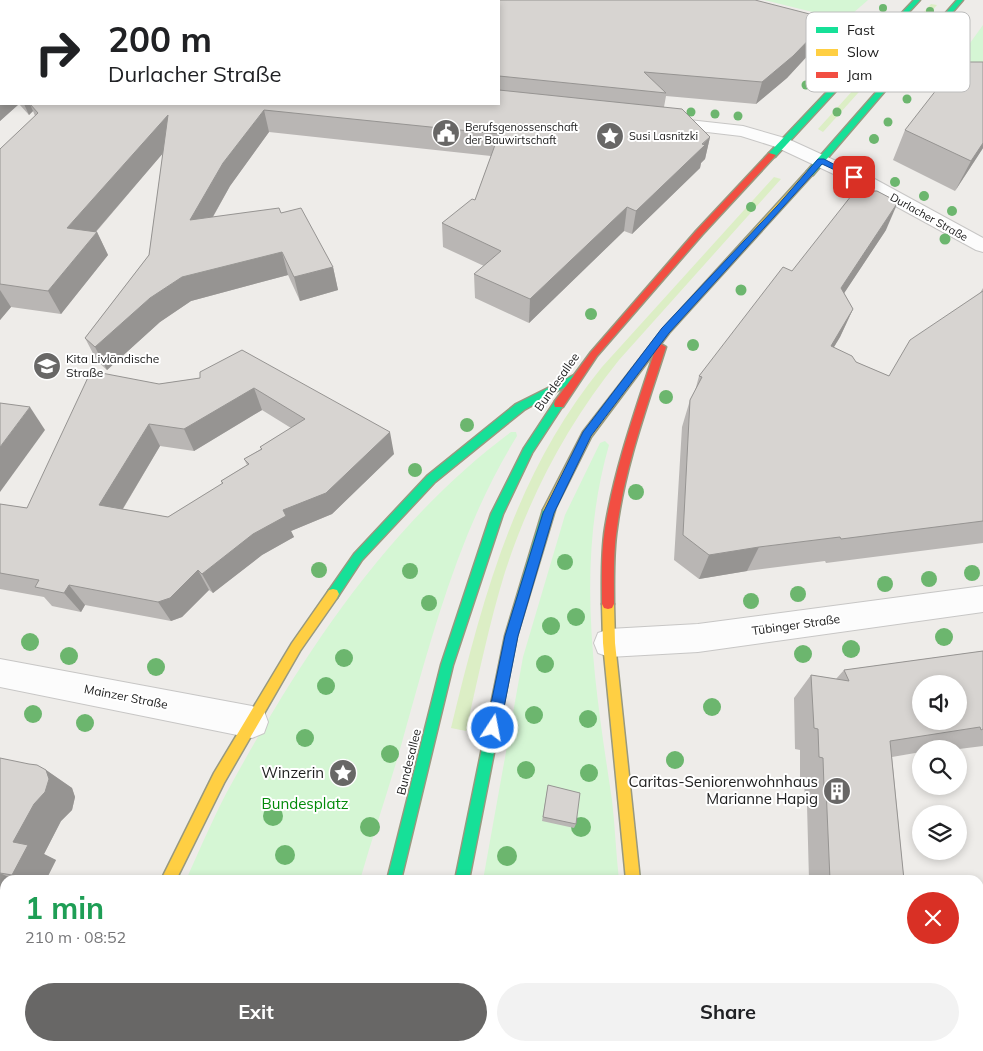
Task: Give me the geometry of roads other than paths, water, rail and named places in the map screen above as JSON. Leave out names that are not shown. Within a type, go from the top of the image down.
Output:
[{"type":"main road","name":"Bundesallee","points":[[906,12],[917,0]]},
{"type":"main road","points":[[950,12],[960,0]]},
{"type":"main road","name":"Bundesallee","points":[[395,875],[447,665],[497,514],[538,435],[594,354],[645,294],[830,92]]},
{"type":"main road","points":[[463,875],[512,636],[548,513],[586,434],[666,330],[780,208],[881,92]]},
{"type":"main road","points":[[633,875],[609,643],[608,566],[611,528],[620,481],[666,330]]},
{"type":"main road","points":[[170,875],[219,778],[296,647],[358,557],[424,486],[520,406],[578,376]]},
{"type":"street","points":[[731,0],[806,20]]},
{"type":"street","name":"Durlacher Straße","points":[[644,120],[742,131],[782,143],[864,182],[983,246]]},
{"type":"street","name":"Tübinger Straße","points":[[609,643],[698,638],[983,599]]},
{"type":"street","name":"Mainzer Straße","points":[[0,673],[252,722]]},
{"type":"place","name":"Berufsgenossenschaft der Bauwirtschaft","points":[[446,133]]},
{"type":"place","name":"Susi Lasnitzki","points":[[610,136]]},
{"type":"place","name":"Kita Livländische Straße","points":[[47,366]]},
{"type":"place","name":"Winzerin","points":[[343,773]]},
{"type":"place","name":"Caritas-Seniorenwohnhaus Marianne Hapig","points":[[837,791]]},
{"type":"park label","name":"Bundesplatz","points":[[305,804]]}]
